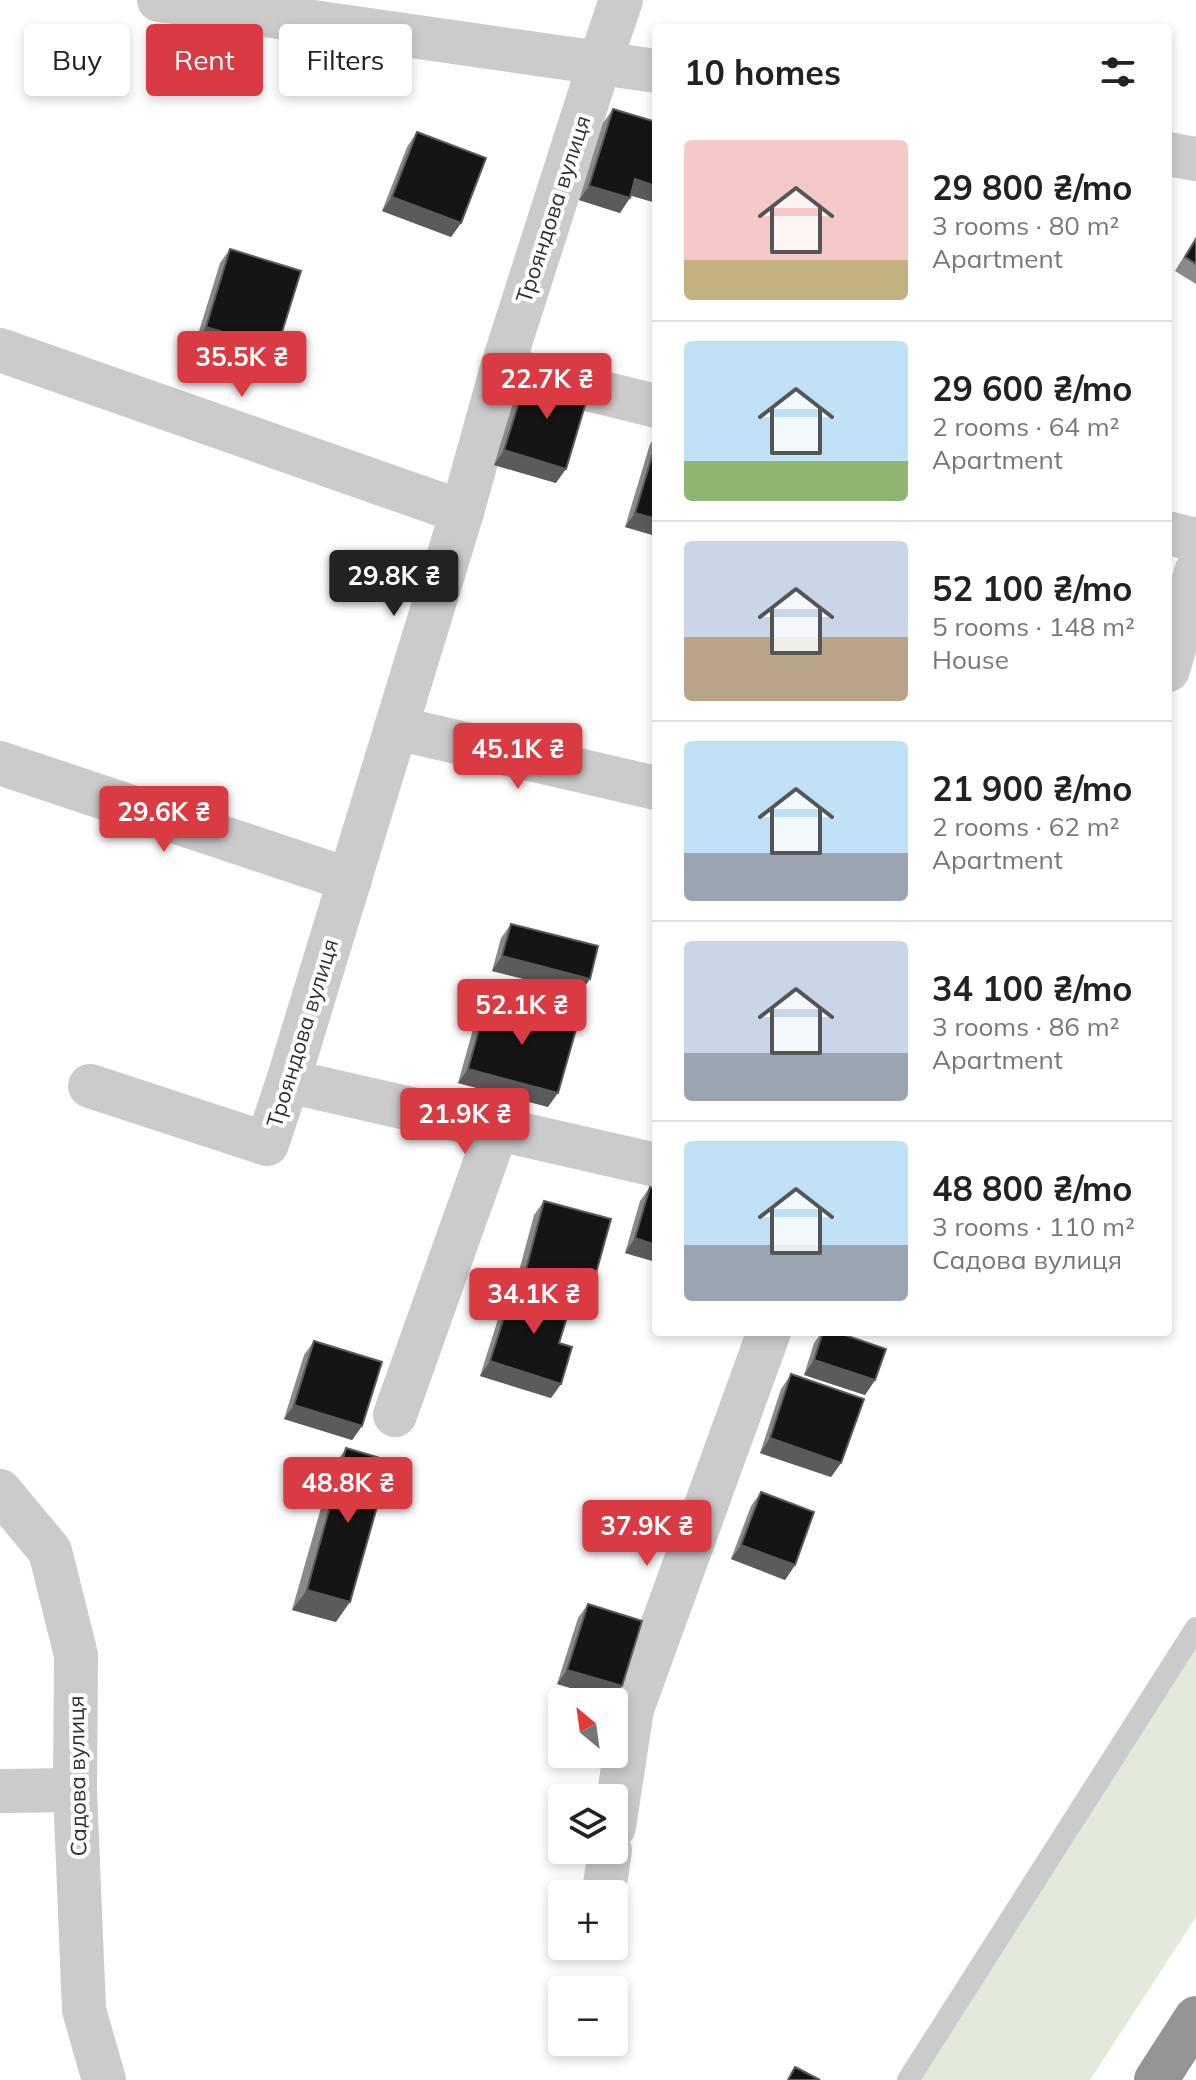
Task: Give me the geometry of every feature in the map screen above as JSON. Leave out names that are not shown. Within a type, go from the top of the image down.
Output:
[{"type":"highway","points":[[1156,2080],[1196,2018]]},
{"type":"street","points":[[159,0],[652,70]]},
{"type":"street","name":"Трояндова вулиця","points":[[90,1086],[267,1144],[462,512],[502,368],[621,0]]},
{"type":"street","points":[[1172,155],[1196,159]]},
{"type":"street","points":[[0,350],[462,512]]},
{"type":"street","points":[[502,368],[652,405]]},
{"type":"street","points":[[1172,534],[1196,540]]},
{"type":"street","points":[[1172,656],[1196,572]]},
{"type":"street","points":[[396,728],[652,787]]},
{"type":"street","points":[[0,763],[350,880]]},
{"type":"street","points":[[288,1081],[652,1164]]},
{"type":"street","points":[[395,1415],[497,1129]]},
{"type":"street","points":[[621,1784],[632,1709],[768,1336]]},
{"type":"street","name":"Садова вулиця","points":[[0,1491],[50,1551],[76,1655],[75,1790],[84,2010],[104,2080]]},
{"type":"street","points":[[0,1791],[75,1790]]},
{"type":"lane","points":[[908,2080],[1196,1628]]},
{"type":"shaded area","points":[[1196,1628],[1196,1917],[1090,2080],[908,2080]]},
{"type":"building","points":[[613,109],[652,121],[652,185],[635,179],[630,198],[589,186]]},
{"type":"building","points":[[417,132],[486,158],[461,223],[392,197]]},
{"type":"building","points":[[1196,239],[1196,264],[1185,257]]},
{"type":"building","points":[[230,249],[301,271],[277,348],[206,327]]},
{"type":"building","points":[[528,373],[589,392],[566,469],[504,450]]},
{"type":"building","points":[[652,456],[652,518],[635,513]]},
{"type":"building","points":[[511,924],[598,946],[590,979],[502,956]]},
{"type":"building","points":[[487,1001],[577,1026],[558,1093],[468,1069]]},
{"type":"building","points":[[650,1187],[652,1244],[635,1238]]},
{"type":"building","points":[[544,1201],[611,1219],[596,1273],[581,1269],[575,1290],[524,1277]]},
{"type":"building","points":[[514,1286],[571,1304],[559,1343],[572,1347],[561,1384],[490,1361]]},
{"type":"building","points":[[822,1336],[848,1336],[886,1349],[875,1380],[814,1360]]},
{"type":"building","points":[[314,1341],[382,1362],[362,1426],[294,1405]]},
{"type":"building","points":[[791,1374],[864,1399],[841,1463],[770,1438]]},
{"type":"building","points":[[346,1448],[390,1461],[350,1602],[307,1590]]},
{"type":"building","points":[[761,1492],[814,1512],[795,1565],[741,1545]]},
{"type":"building","points":[[588,1604],[642,1621],[622,1686],[567,1670]]},
{"type":"building","points":[[795,2067],[820,2080],[788,2080]]}]
